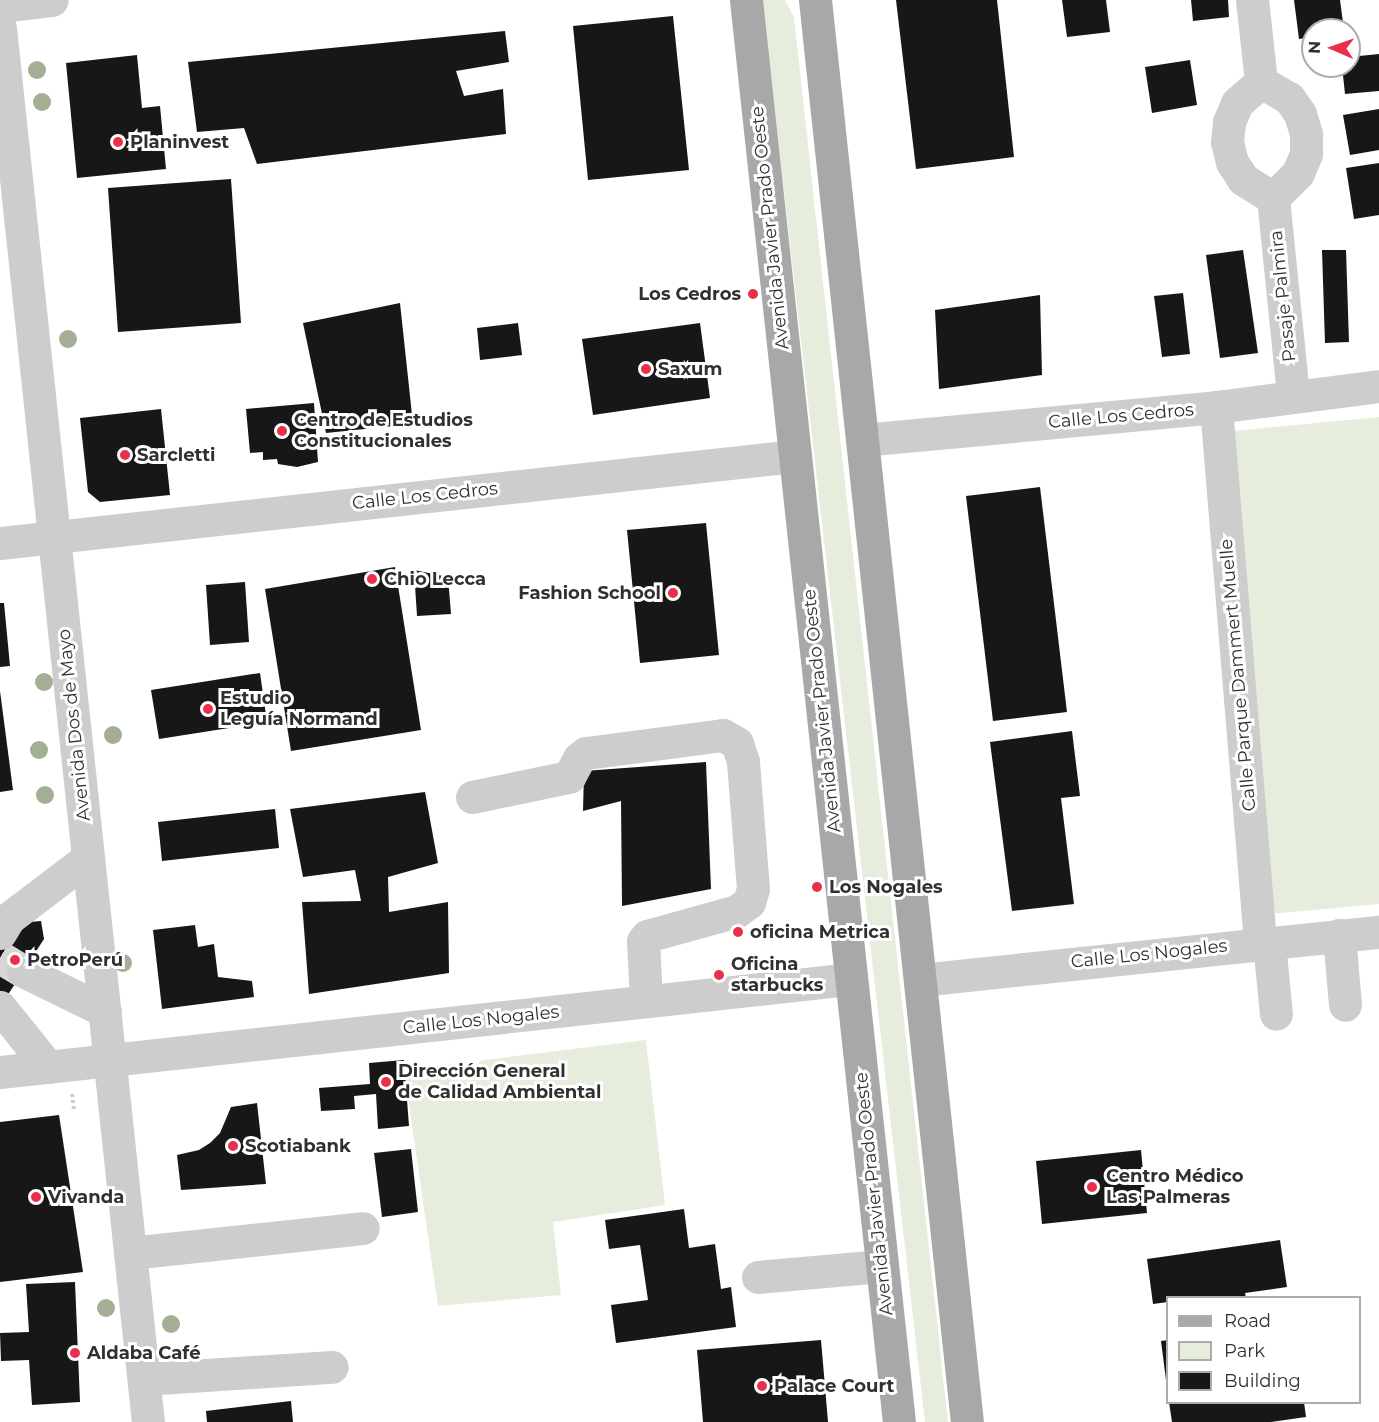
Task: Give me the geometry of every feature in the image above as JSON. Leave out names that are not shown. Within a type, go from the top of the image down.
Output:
[{"type":"main road","name":"Avenida Javier Prado Oeste","points":[[746,0],[899,1422]]},
{"type":"main road","points":[[815,0],[967,1422]]},
{"type":"street","points":[[0,6],[52,0]]},
{"type":"street","points":[[1252,0],[1261,81]]},
{"type":"street","name":"Avenida Dos de Mayo","points":[[0,28],[148,1422]]},
{"type":"street","points":[[1261,81],[1289,98],[1300,114],[1306,134],[1305,154],[1298,173],[1273,198],[1243,179],[1232,162],[1227,142],[1229,122],[1237,103],[1261,81]]},
{"type":"street","name":"Pasaje Palmira","points":[[1273,198],[1293,395]]},
{"type":"street","name":"Calle Los Cedros","points":[[862,440],[1216,408],[1293,395],[1379,386]]},
{"type":"street","name":"Calle Parque Dammert Muelle","points":[[1216,408],[1264,943],[1276,1014]]},
{"type":"street","name":"Calle Los Cedros","points":[[0,543],[795,456]]},
{"type":"street","points":[[472,797],[569,777],[579,758],[586,753],[723,735],[737,743],[743,762],[753,889],[749,902],[737,911],[647,936],[643,941],[646,1001]]},
{"type":"street","points":[[0,933],[9,918],[88,858]]},
{"type":"street","name":"Calle Los Nogales","points":[[920,980],[1379,932]]},
{"type":"street","points":[[1339,935],[1345,1005]]},
{"type":"street","points":[[23,971],[105,1011]]},
{"type":"street","name":"Calle Los Nogales","points":[[0,1072],[60,1077],[110,1061],[851,979]]},
{"type":"street","points":[[5,1022],[60,1077]]},
{"type":"street","points":[[130,1253],[363,1228]]},
{"type":"street","points":[[758,1278],[882,1266]]},
{"type":"street","points":[[144,1379],[332,1367]]},
{"type":"path","points":[[60,1077],[74,1112]]},
{"type":"green space","points":[[762,0],[785,0],[794,17],[948,1422],[925,1422]]},
{"type":"green space","points":[[1379,417],[1379,904],[1248,916],[1203,434]]},
{"type":"green space","points":[[646,1040],[665,1205],[553,1222],[561,1295],[438,1306],[404,1070]]},
{"type":"building","points":[[896,0],[997,0],[1014,157],[916,169]]},
{"type":"building","points":[[1062,0],[1106,0],[1110,32],[1067,37]]},
{"type":"building","points":[[1191,0],[1228,0],[1229,17],[1193,21]]},
{"type":"building","points":[[1294,0],[1340,0],[1342,18],[1301,18],[1301,39],[1299,39]]},
{"type":"building","points":[[673,16],[689,170],[588,180],[573,26]]},
{"type":"building","points":[[505,31],[509,62],[456,71],[464,96],[503,89],[506,134],[257,164],[244,128],[197,132],[188,62]]},
{"type":"building","points":[[1379,54],[1379,91],[1345,94],[1343,78],[1361,78],[1361,56]]},
{"type":"building","name":"Planinvest","points":[[137,55],[142,108],[160,106],[166,169],[77,178],[66,63]]},
{"type":"building","points":[[1190,60],[1197,105],[1152,113],[1145,67]]},
{"type":"building","points":[[1379,109],[1379,150],[1350,155],[1343,115]]},
{"type":"building","points":[[1379,163],[1379,215],[1354,219],[1346,168]]},
{"type":"building","points":[[231,179],[241,323],[118,332],[108,188]]},
{"type":"building","points":[[1243,250],[1258,353],[1220,358],[1206,255]]},
{"type":"building","points":[[1322,250],[1346,250],[1349,342],[1325,343]]},
{"type":"building","points":[[1183,293],[1190,354],[1162,357],[1154,296]]},
{"type":"building","points":[[1040,295],[1042,375],[939,389],[935,310]]},
{"type":"building","points":[[400,303],[413,424],[326,433],[303,323]]},
{"type":"building","points":[[518,323],[522,355],[480,360],[477,328]]},
{"type":"building","name":"Saxum","points":[[700,323],[710,398],[593,415],[582,339]]},
{"type":"building","name":"Centro de Estudios Constitucionales","points":[[314,403],[318,462],[297,467],[278,464],[277,459],[263,460],[263,452],[250,453],[246,409]]},
{"type":"building","name":"Sarcletti","points":[[161,409],[170,495],[100,502],[88,492],[80,418]]},
{"type":"building","points":[[1040,487],[1067,712],[993,721],[966,496]]},
{"type":"building","name":"Fashion School","points":[[706,523],[719,655],[640,663],[627,530]]},
{"type":"building","points":[[395,567],[421,730],[291,751],[265,589]]},
{"type":"building","points":[[414,570],[448,577],[451,614],[417,616]]},
{"type":"building","points":[[245,582],[249,642],[210,645],[206,585]]},
{"type":"building","points":[[0,603],[4,603],[10,666],[0,667]]},
{"type":"building","points":[[260,673],[267,722],[159,739],[151,690]]},
{"type":"building","points":[[0,691],[13,790],[0,792]]},
{"type":"building","points":[[1072,731],[1080,796],[1061,798],[1074,904],[1012,911],[990,742]]},
{"type":"building","points":[[706,762],[711,889],[622,906],[621,801],[583,811],[584,771]]},
{"type":"building","points":[[425,792],[438,863],[388,877],[389,912],[448,902],[449,973],[309,994],[302,902],[361,901],[355,870],[303,877],[290,809]]},
{"type":"building","points":[[275,809],[279,848],[162,861],[158,822]]},
{"type":"building","name":"PetroPerú","points":[[41,921],[44,939],[0,1007],[0,949],[16,923]]},
{"type":"building","points":[[195,925],[198,947],[214,944],[218,977],[252,981],[254,997],[162,1009],[153,930]]},
{"type":"building","points":[[404,1060],[409,1126],[378,1129],[376,1094],[354,1096],[355,1109],[321,1111],[319,1088],[370,1084],[369,1063]]},
{"type":"building","name":"Scotiabank","points":[[257,1103],[266,1184],[181,1190],[177,1155],[199,1150],[210,1143],[220,1133],[231,1107]]},
{"type":"building","name":"Vivanda","points":[[59,1115],[83,1272],[0,1282],[0,1122]]},
{"type":"building","points":[[411,1149],[418,1212],[382,1217],[374,1153]]},
{"type":"building","name":"Centro Médico Las Palmeras","points":[[1141,1150],[1147,1213],[1042,1224],[1036,1161]]},
{"type":"building","points":[[684,1209],[689,1248],[715,1244],[721,1289],[731,1287],[736,1327],[616,1343],[611,1305],[648,1300],[640,1245],[609,1249],[605,1220]]},
{"type":"building","points":[[1280,1240],[1287,1287],[1245,1293],[1246,1296],[1166,1296],[1166,1302],[1153,1304],[1147,1259]]},
{"type":"building","points":[[75,1282],[80,1402],[32,1405],[29,1360],[1,1361],[0,1333],[29,1332],[26,1284]]},
{"type":"building","name":"Palace Court","points":[[821,1340],[828,1422],[703,1422],[697,1350]]},
{"type":"building","points":[[1166,1340],[1166,1380],[1161,1341]]},
{"type":"building","points":[[291,1401],[293,1422],[207,1422],[206,1411]]},
{"type":"building","points":[[1169,1404],[1304,1404],[1306,1417],[1271,1422],[1172,1422]]},
{"type":"tunnel","points":[[0,957],[23,971]]},
{"type":"place","name":"Planinvest","points":[[118,142]]},
{"type":"place","name":"Los Cedros","points":[[753,294]]},
{"type":"place","name":"Saxum","points":[[646,369]]},
{"type":"place","name":"Centro de Estudios Constitucionales","points":[[282,431]]},
{"type":"place","name":"Sarcletti","points":[[125,455]]},
{"type":"place","name":"Chio Lecca","points":[[372,579]]},
{"type":"place","name":"Fashion School","points":[[673,593]]},
{"type":"place","name":"Estudio Leguía Normand","points":[[208,709]]},
{"type":"place","name":"Los Nogales","points":[[817,887]]},
{"type":"place","name":"oficina Metrica","points":[[738,932]]},
{"type":"place","name":"PetroPerú","points":[[15,960]]},
{"type":"place","name":"Oficina starbucks","points":[[719,975]]},
{"type":"place","name":"Dirección General de Calidad Ambiental","points":[[386,1082]]},
{"type":"place","name":"Scotiabank","points":[[233,1146]]},
{"type":"place","name":"Centro Médico Las Palmeras","points":[[1092,1187]]},
{"type":"place","name":"Vivanda","points":[[36,1197]]},
{"type":"place","name":"Aldaba Café","points":[[75,1353]]},
{"type":"place","name":"Palace Court","points":[[762,1386]]}]
